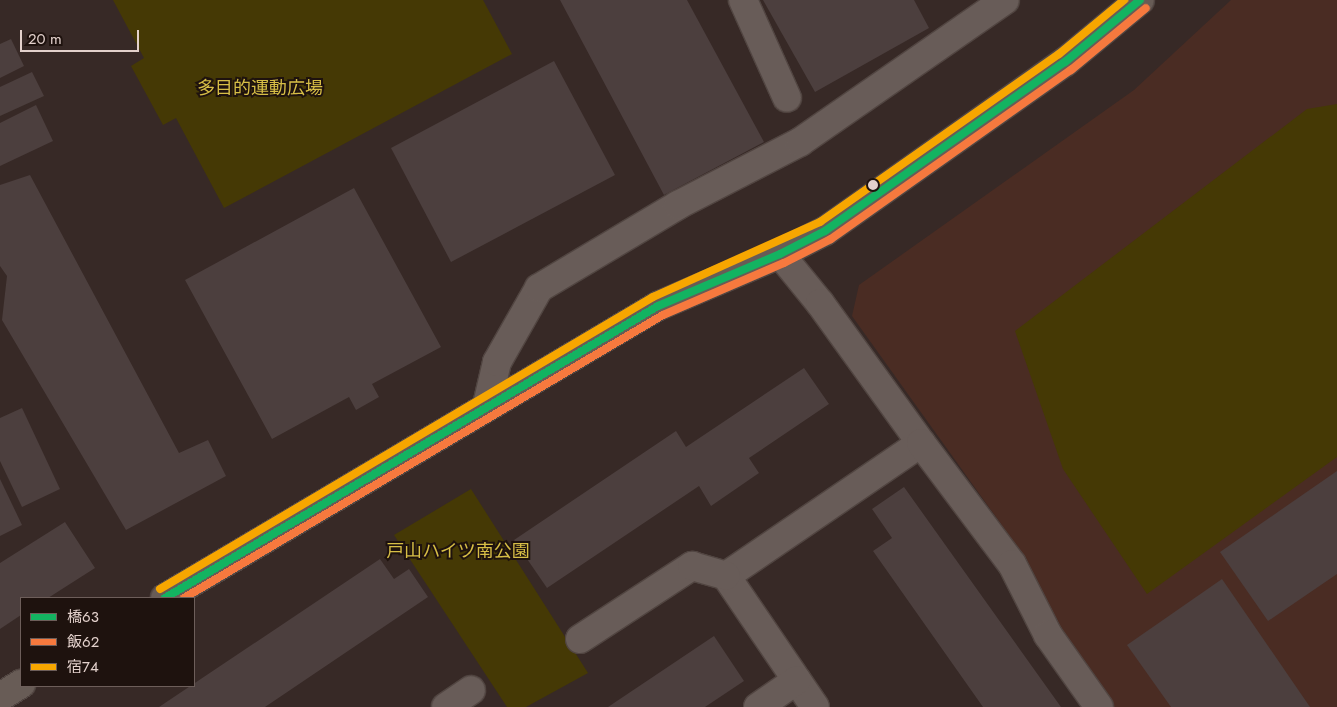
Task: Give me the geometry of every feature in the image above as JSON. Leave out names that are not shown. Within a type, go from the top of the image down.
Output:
[{"type":"main road","points":[[167,597],[487,405],[658,306],[780,254],[825,231],[1065,62],[1140,0]]},
{"type":"main road","points":[[0,697],[20,685]]},
{"type":"street","points":[[742,0],[787,98]]},
{"type":"street","points":[[487,405],[497,362],[539,288],[678,205],[800,142],[1005,0]]},
{"type":"street","points":[[780,254],[820,303],[921,444],[1012,564],[1048,635],[1099,707]]},
{"type":"street","points":[[726,576],[921,444]]},
{"type":"street","points":[[580,639],[692,566],[726,576],[815,707]]},
{"type":"street","points":[[758,707],[797,680]]},
{"type":"street","points":[[446,707],[471,690]]},
{"type":"shaded area","points":[[1231,0],[1337,0],[1337,707],[1114,707],[1061,630],[1021,552],[852,316],[859,285],[1134,90]]},
{"type":"green space","name":"多目的運動広場","points":[[113,0],[483,0],[512,54],[224,208],[176,118],[163,125],[131,66],[144,58]]},
{"type":"green space","points":[[1337,104],[1337,457],[1147,594],[1063,469],[1015,331],[1307,109]]},
{"type":"green space","name":"戸山ハイツ南公園","points":[[471,489],[588,673],[526,707],[507,707],[394,535]]},
{"type":"building","points":[[560,0],[687,0],[764,142],[664,195]]},
{"type":"building","points":[[763,0],[914,0],[929,28],[815,92]]},
{"type":"building","points":[[11,39],[24,66],[0,78],[0,44]]},
{"type":"building","points":[[554,61],[615,175],[451,262],[391,148]]},
{"type":"building","points":[[32,72],[44,96],[0,116],[0,87]]},
{"type":"building","points":[[36,105],[53,141],[0,166],[0,123]]},
{"type":"building","points":[[30,175],[179,453],[208,440],[226,476],[126,530],[2,320],[7,276],[0,266],[0,185]]},
{"type":"building","points":[[354,188],[441,347],[372,384],[379,397],[356,410],[349,397],[272,439],[185,280]]},
{"type":"building","points":[[804,368],[829,404],[749,458],[759,473],[711,506],[699,486],[547,588],[514,540],[676,431],[686,447]]},
{"type":"building","points":[[22,408],[60,489],[22,507],[0,461],[0,418]]},
{"type":"building","points":[[1337,471],[1337,574],[1268,621],[1220,552]]},
{"type":"building","points":[[0,479],[22,525],[0,536]]},
{"type":"building","points":[[904,487],[1061,707],[983,707],[873,551],[892,538],[872,509]]},
{"type":"building","points":[[65,522],[95,568],[50,597],[20,597],[20,616],[0,629],[0,563]]},
{"type":"building","points":[[380,559],[394,579],[409,569],[428,597],[265,707],[159,707],[189,687],[195,687],[195,683]]},
{"type":"building","points":[[1222,579],[1310,707],[1171,707],[1127,645]]},
{"type":"building","points":[[714,636],[744,681],[705,707],[608,707]]},
{"type":"transit line","name":"宿74","points":[[160,589],[653,297],[820,222],[1059,54],[1124,0]]},
{"type":"transit line","name":"橋63","points":[[167,597],[658,306],[780,254],[825,231],[1065,62],[1140,0]]},
{"type":"transit line","name":"飯62","points":[[186,597],[663,315],[784,263],[831,239],[1071,70],[1146,8]]}]
